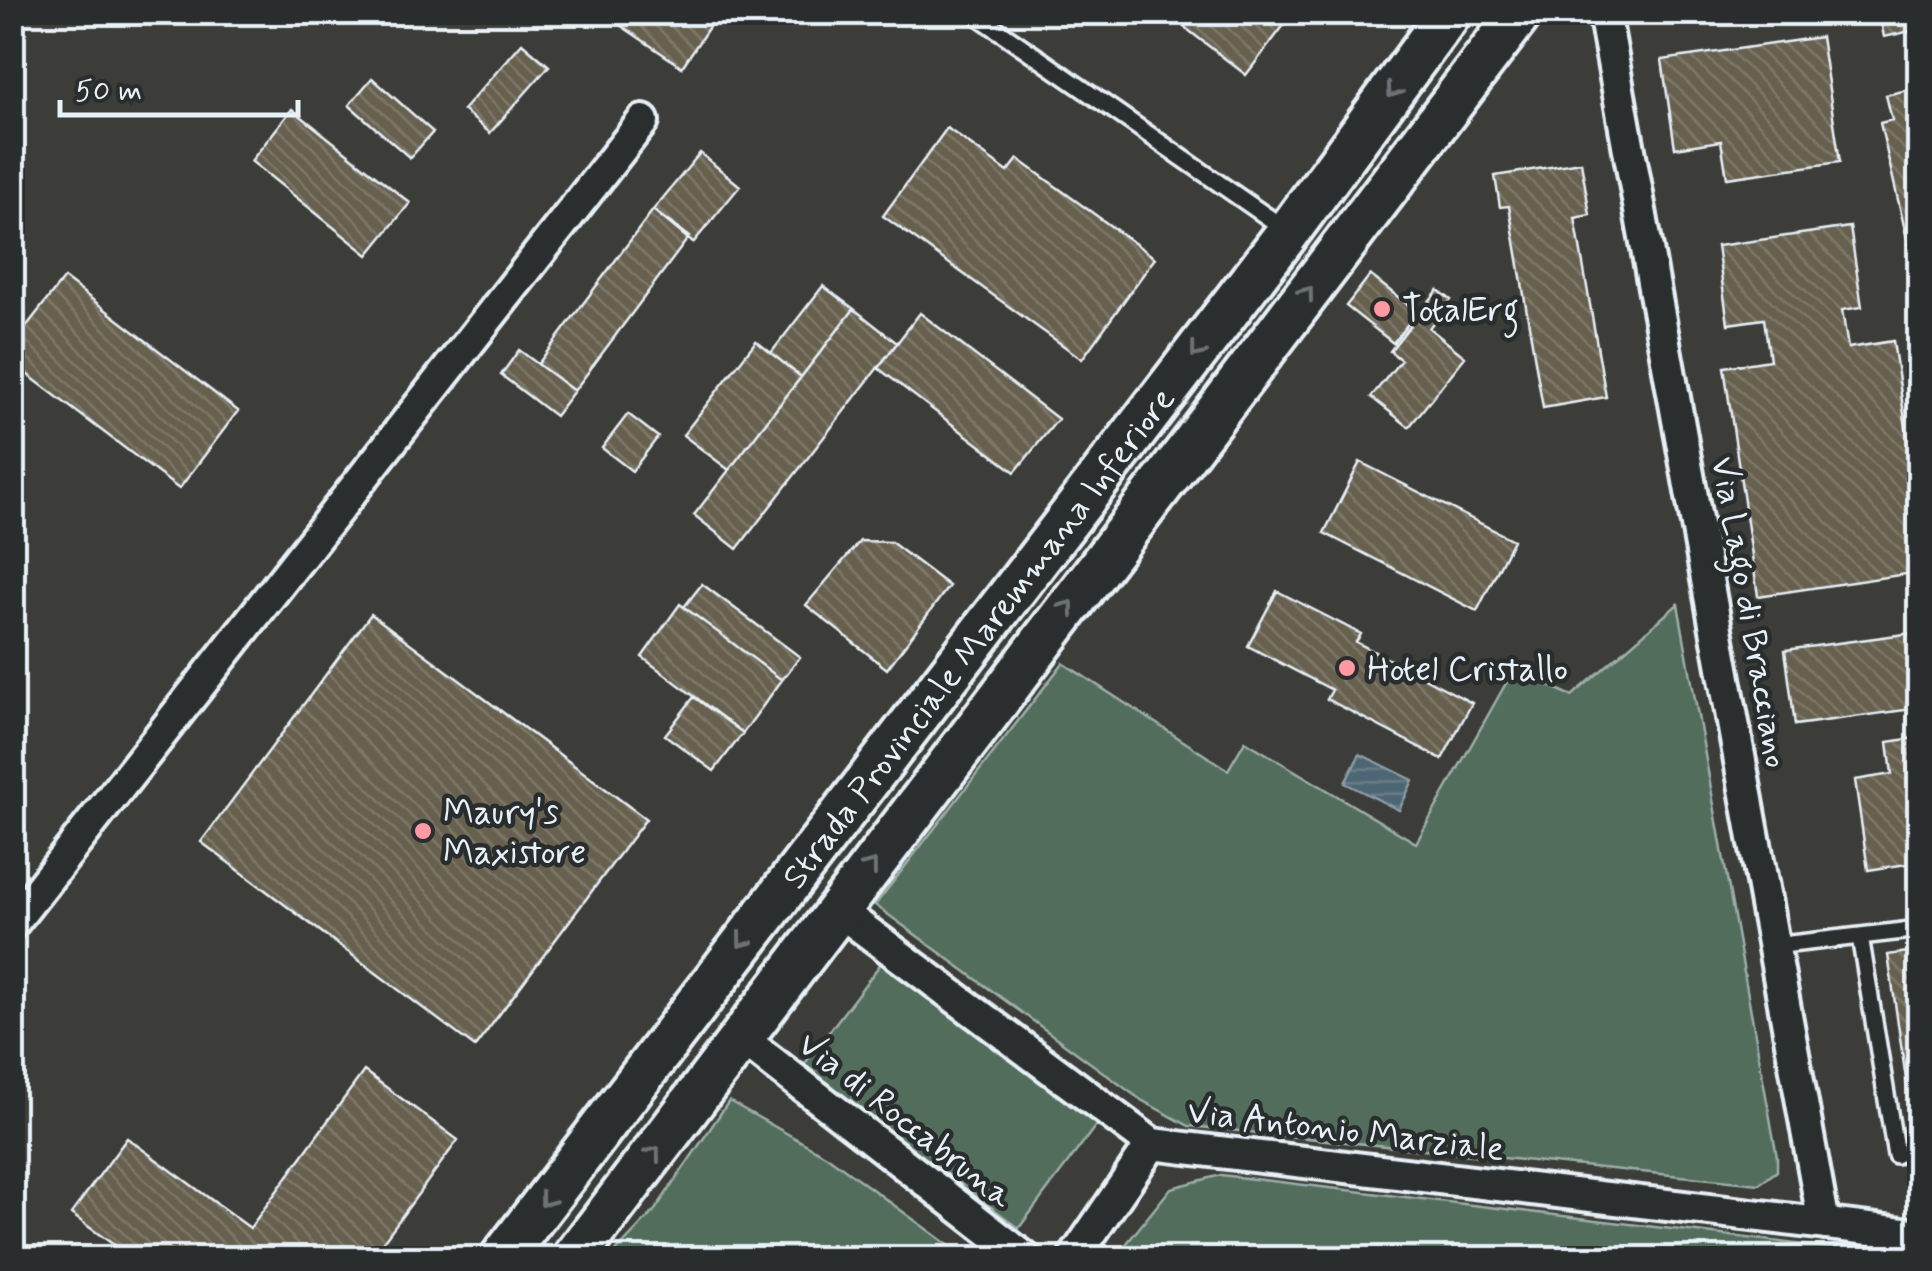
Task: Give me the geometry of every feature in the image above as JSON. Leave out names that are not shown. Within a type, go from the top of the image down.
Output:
[{"type":"main road","name":"Strada Provinciale Maremmana Inferiore","points":[[502,1258],[1289,231],[1450,12]]},
{"type":"main road","name":"Strada Provinciale Maremmana Inferiore","points":[[574,1258],[1521,12]]},
{"type":"street","name":"Via Lago di Bracciano","points":[[1604,12],[1824,1224]]},
{"type":"street","points":[[12,924],[643,121]]},
{"type":"street","name":"Via Antonio Marziale","points":[[838,910],[1152,1144],[1920,1235]]},
{"type":"street","name":"Via di Roccabruna","points":[[740,1038],[1026,1258]]},
{"type":"street","points":[[1074,1258],[1152,1144]]},
{"type":"lane","points":[[972,12],[1289,231]]},
{"type":"lane","points":[[1773,946],[1920,928]]},
{"type":"lane","points":[[1860,936],[1896,1155]]},
{"type":"green space","points":[[1678,604],[1777,1157],[1777,1171],[1759,1184],[1189,1126],[1141,1100],[875,905],[1063,663],[1228,770],[1245,741],[1416,843],[1514,669],[1572,696]]},
{"type":"green space","points":[[882,962],[1097,1124],[1019,1228],[803,1066]]},
{"type":"green space","points":[[729,1101],[827,1156],[966,1258],[610,1258],[655,1210]]},
{"type":"green space","points":[[1221,1175],[1914,1258],[1115,1258],[1171,1188]]},
{"type":"water","points":[[1360,754],[1413,780],[1399,810],[1345,783]]},
{"type":"building","points":[[601,12],[719,12],[682,67]]},
{"type":"building","points":[[1165,12],[1294,12],[1246,75]]},
{"type":"building","points":[[1879,12],[1920,12],[1920,29],[1884,37]]},
{"type":"building","points":[[1821,37],[1840,162],[1727,178],[1721,141],[1675,148],[1662,60]]},
{"type":"building","points":[[522,43],[549,66],[490,133],[463,110]]},
{"type":"building","points":[[372,78],[433,132],[410,158],[349,105]]},
{"type":"building","points":[[1920,87],[1920,294],[1880,123],[1892,120],[1886,95]]},
{"type":"building","points":[[292,109],[410,203],[368,255],[251,161]]},
{"type":"building","points":[[947,128],[1008,172],[1018,159],[1155,258],[1082,359],[883,216]]},
{"type":"building","points":[[700,153],[740,186],[693,243],[653,210]]},
{"type":"building","points":[[1581,162],[1590,215],[1575,218],[1606,397],[1543,408],[1509,206],[1500,207],[1495,176]]},
{"type":"building","points":[[653,210],[689,237],[574,391],[538,364]]},
{"type":"building","points":[[1850,227],[1862,307],[1842,310],[1848,348],[1893,341],[1920,520],[1920,572],[1758,596],[1724,367],[1770,360],[1764,319],[1728,324],[1717,246]]},
{"type":"building","name":"TotalErg","points":[[1370,275],[1417,312],[1393,343],[1346,306]]},
{"type":"building","points":[[64,278],[238,411],[179,489],[12,363],[12,345]]},
{"type":"building","points":[[823,286],[854,309],[801,377],[771,353]]},
{"type":"building","points":[[1438,290],[1451,300],[1429,328],[1465,357],[1409,427],[1371,397],[1401,360],[1390,351]]},
{"type":"building","points":[[854,309],[897,343],[737,549],[694,515]]},
{"type":"building","points":[[920,313],[1058,419],[1015,472],[878,368]]},
{"type":"building","points":[[756,341],[801,377],[729,470],[683,435]]},
{"type":"building","points":[[519,350],[574,391],[555,416],[501,375]]},
{"type":"building","points":[[628,414],[658,437],[632,471],[602,448]]},
{"type":"building","points":[[1360,462],[1513,540],[1477,611],[1324,533]]},
{"type":"building","points":[[860,541],[891,542],[949,586],[887,669],[806,605]]},
{"type":"building","points":[[702,584],[800,657],[782,680],[684,607]]},
{"type":"building","name":"Hotel Cristallo","points":[[1277,591],[1361,634],[1356,642],[1472,703],[1442,759],[1327,699],[1332,690],[1248,646]]},
{"type":"building","points":[[680,604],[782,680],[743,733],[642,657]]},
{"type":"building","name":"Maury's Maxistore","points":[[371,614],[646,819],[475,1047],[201,842]]},
{"type":"building","points":[[1920,632],[1920,708],[1795,725],[1785,650]]},
{"type":"building","points":[[694,697],[743,733],[714,771],[665,735]]},
{"type":"building","points":[[1920,737],[1920,862],[1868,870],[1855,780],[1892,774],[1888,742]]},
{"type":"building","points":[[1920,950],[1920,1148],[1916,1148],[1888,955]]},
{"type":"building","points":[[364,1071],[458,1140],[371,1258],[343,1258],[336,1254],[333,1258],[132,1258],[71,1214],[127,1138],[250,1228]]},
{"type":"place","name":"TotalErg","points":[[1382,309]]},
{"type":"place","name":"Hotel Cristallo","points":[[1347,668]]},
{"type":"place","name":"Maury's Maxistore","points":[[423,831]]}]
